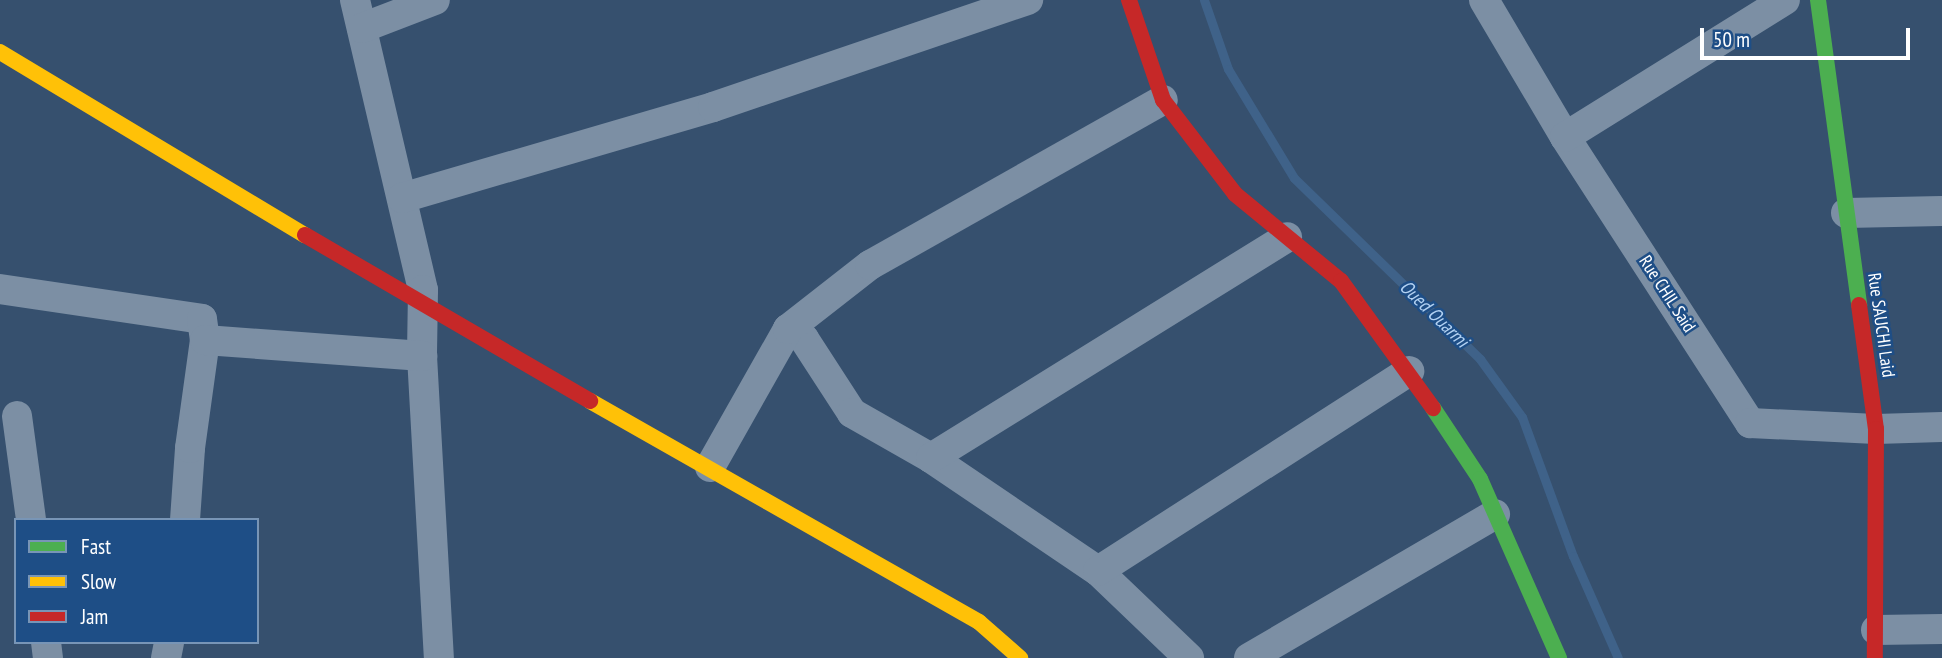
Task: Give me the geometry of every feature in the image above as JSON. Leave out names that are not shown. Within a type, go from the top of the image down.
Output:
[{"type":"street","points":[[435,0],[358,14],[423,290],[422,356],[439,658]]},
{"type":"street","points":[[402,198],[713,107],[1028,0]]},
{"type":"street","points":[[1129,0],[1163,100],[1235,194],[1341,281],[1409,371],[1480,480],[1559,658]]},
{"type":"street","name":"Rue CHIL Said","points":[[1484,0],[1565,137],[1751,423],[1876,429],[1942,427]]},
{"type":"street","points":[[1565,137],[1785,0]]},
{"type":"street","name":"Rue SAUCHI Laid","points":[[1818,0],[1876,429],[1876,644]]},
{"type":"street","points":[[0,51],[423,306],[979,622],[1020,658]]},
{"type":"street","points":[[710,467],[788,330],[870,265],[1163,100]]},
{"type":"street","points":[[1846,213],[1942,211]]},
{"type":"street","points":[[932,458],[1287,237]]},
{"type":"street","points":[[0,289],[202,318],[205,340],[190,448],[185,518]]},
{"type":"street","points":[[788,330],[804,339],[852,413],[932,458],[1098,571],[1189,658]]},
{"type":"street","points":[[205,340],[422,356]]},
{"type":"street","points":[[1098,571],[1409,371]]},
{"type":"street","points":[[17,416],[31,518]]},
{"type":"street","points":[[1249,658],[1495,514]]},
{"type":"street","points":[[1876,644],[1942,629]]},
{"type":"waterway","name":"Oued Ouarmi","points":[[1204,0],[1228,69],[1294,178],[1480,359],[1522,417],[1573,556],[1618,658]]},
{"type":"traffic: fast","points":[[1818,0],[1859,305]]},
{"type":"traffic: fast","points":[[1433,408],[1480,479],[1559,658]]},
{"type":"traffic: slow","points":[[0,52],[305,235]]},
{"type":"traffic: slow","points":[[590,401],[979,622],[1020,658]]},
{"type":"traffic: jam","points":[[1129,0],[1163,100],[1235,194],[1341,281],[1433,408]]},
{"type":"traffic: jam","points":[[305,235],[590,401]]},
{"type":"traffic: jam","points":[[1859,305],[1876,429],[1875,658]]}]
